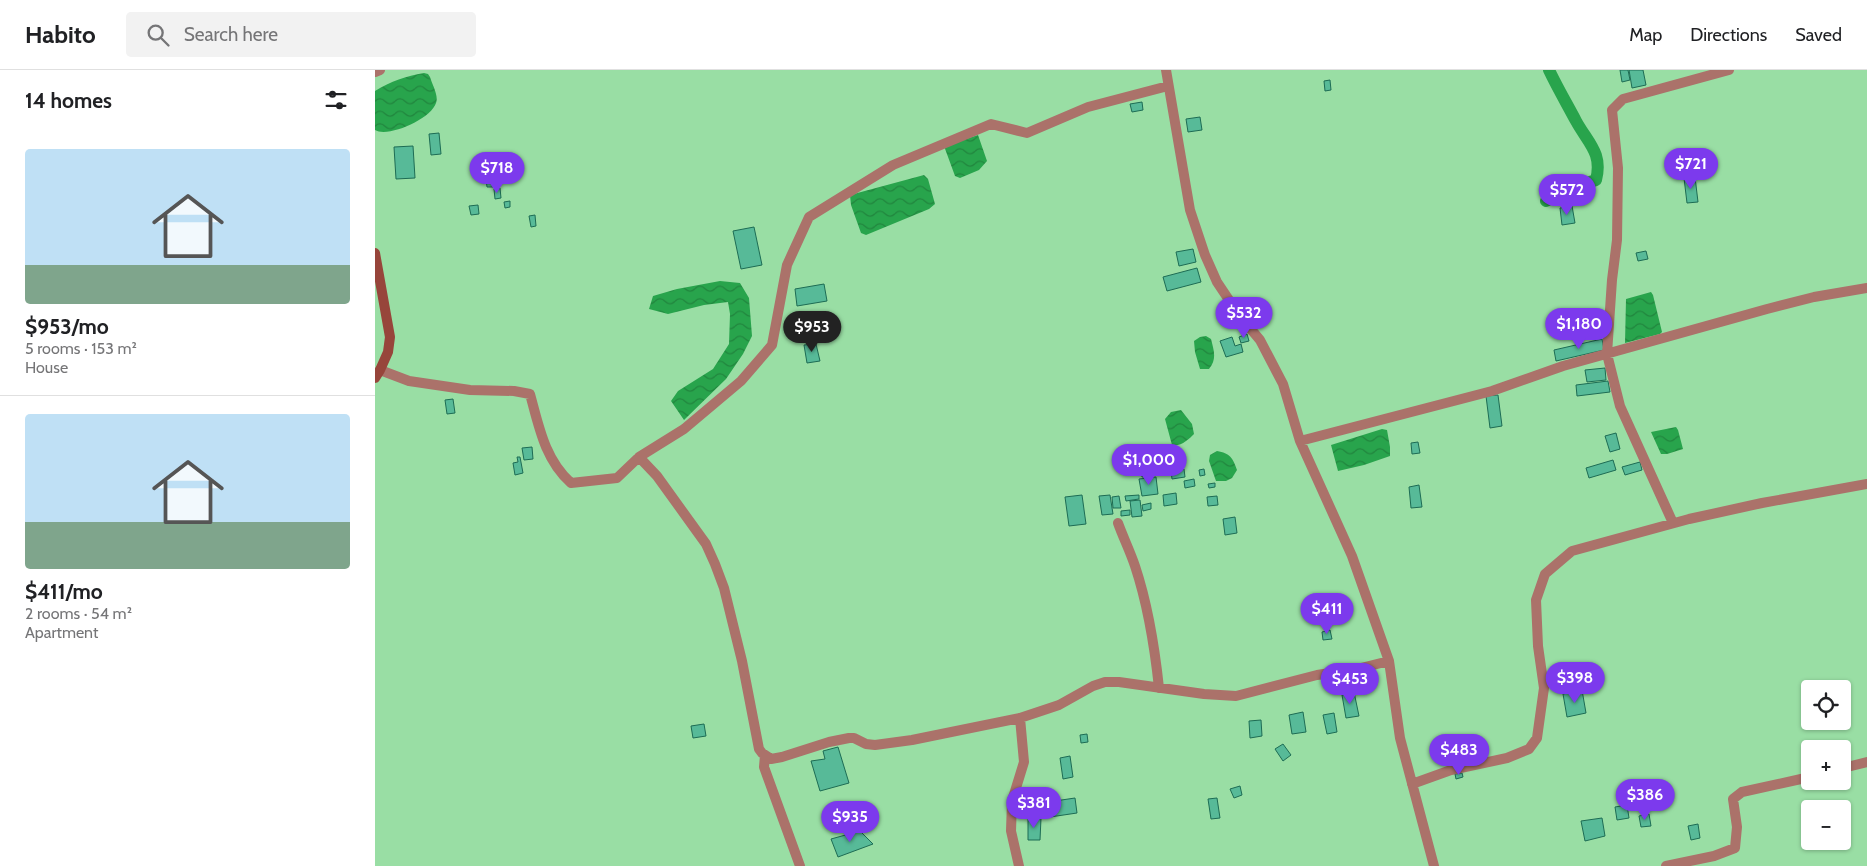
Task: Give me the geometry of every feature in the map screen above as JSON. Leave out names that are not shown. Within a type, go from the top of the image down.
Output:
[{"type":"street","points":[[375,72],[380,70]]},
{"type":"street","points":[[1166,70],[1190,210],[1205,255],[1217,282],[1239,315],[1260,340],[1283,384],[1300,441],[1352,556],[1389,661],[1400,738],[1434,866]]},
{"type":"street","points":[[1673,523],[1620,406],[1607,354],[1608,316],[1617,240],[1618,168],[1612,110],[1623,99],[1729,70]]},
{"type":"street","points":[[375,253],[390,336],[388,352],[378,374],[409,382],[470,390],[514,391],[530,394],[543,444],[559,473],[571,483],[617,478],[639,457],[684,429],[741,381],[772,345],[787,265],[809,217],[893,165],[991,124],[1027,133],[1089,107],[1168,86]]},
{"type":"street","points":[[1300,441],[1492,391],[1563,366],[1813,297],[1867,288]]},
{"type":"street","points":[[639,457],[657,476],[706,544],[715,564],[742,661],[759,750],[771,758],[782,758],[829,742],[849,738],[875,745],[912,740],[1020,718],[1059,705],[1093,686],[1105,682],[1236,696],[1389,661]]},
{"type":"street","points":[[1412,784],[1451,770],[1507,758],[1529,749],[1537,738],[1544,688],[1538,646],[1536,600],[1545,574],[1572,551],[1673,523],[1762,503],[1867,484]]},
{"type":"street","points":[[1118,522],[1140,585],[1159,688]]},
{"type":"street","points":[[1019,866],[1011,831],[1012,801],[1024,762],[1020,718]]},
{"type":"street","points":[[765,755],[764,767],[799,866]]},
{"type":"street","points":[[1851,766],[1867,762]]},
{"type":"street","points":[[1666,866],[1714,856],[1735,848],[1737,827],[1733,799],[1742,792],[1801,779]]},
{"type":"water","points":[[424,73],[430,77],[436,94],[437,100],[432,109],[409,126],[381,132],[375,130],[375,91],[399,79]]},
{"type":"water","points":[[978,135],[987,161],[979,170],[960,178],[955,176],[944,146]]},
{"type":"water","points":[[924,175],[928,179],[935,204],[929,209],[866,235],[861,233],[851,205],[850,195]]},
{"type":"water","points":[[720,281],[740,283],[749,298],[752,336],[743,354],[726,379],[684,420],[671,401],[678,391],[713,369],[729,344],[730,314],[728,302],[704,305],[668,314],[649,309],[653,296],[677,289]]},
{"type":"water","points":[[1651,292],[1662,332],[1625,343],[1626,299]]},
{"type":"water","points":[[1206,336],[1211,339],[1214,358],[1209,369],[1200,369],[1194,341]]},
{"type":"water","points":[[1181,410],[1192,424],[1194,434],[1182,444],[1172,445],[1165,419],[1171,412]]},
{"type":"water","points":[[1676,427],[1683,449],[1661,454],[1651,432]]},
{"type":"water","points":[[1382,429],[1387,430],[1390,456],[1338,471],[1331,445]]},
{"type":"water","points":[[1217,451],[1225,453],[1230,457],[1237,470],[1232,478],[1226,481],[1216,481],[1209,461],[1210,455]]},
{"type":"building","points":[[1620,70],[1628,70],[1630,80],[1622,82]]},
{"type":"building","points":[[1629,70],[1643,70],[1646,85],[1632,88]]},
{"type":"building","points":[[1330,80],[1331,90],[1325,91],[1324,81]]},
{"type":"building","points":[[1142,102],[1143,110],[1132,112],[1130,104]]},
{"type":"building","points":[[1200,117],[1202,130],[1188,132],[1186,119]]},
{"type":"building","points":[[439,133],[441,154],[431,155],[429,134]]},
{"type":"building","points":[[413,146],[415,178],[396,179],[394,147]]},
{"type":"building","points":[[1695,177],[1698,202],[1687,203],[1684,178]]},
{"type":"building","points":[[492,178],[493,187],[487,187],[486,179]]},
{"type":"building","points":[[500,188],[501,198],[495,199],[494,189]]},
{"type":"building","points":[[510,201],[510,207],[505,208],[504,202]]},
{"type":"building","points":[[478,205],[479,214],[471,215],[469,206]]},
{"type":"building","points":[[1572,206],[1575,223],[1562,225],[1560,208]]},
{"type":"building","points":[[535,215],[536,226],[531,227],[529,216]]},
{"type":"building","points":[[754,227],[762,265],[741,269],[733,231]]},
{"type":"building","points":[[1193,249],[1196,262],[1179,266],[1176,252]]},
{"type":"building","points":[[1646,251],[1648,259],[1638,261],[1636,253]]},
{"type":"building","points":[[1197,268],[1201,282],[1167,291],[1163,277]]},
{"type":"building","points":[[824,284],[827,301],[797,306],[795,289]]},
{"type":"building","points":[[1247,334],[1249,341],[1241,343],[1239,337]]},
{"type":"building","points":[[1232,337],[1235,346],[1241,344],[1243,352],[1226,357],[1220,341]]},
{"type":"building","points":[[1602,339],[1604,350],[1556,361],[1554,350]]},
{"type":"building","points":[[816,344],[820,361],[807,363],[804,345]]},
{"type":"building","points":[[1605,368],[1606,380],[1587,382],[1585,370]]},
{"type":"building","points":[[1608,381],[1610,392],[1577,396],[1576,385]]},
{"type":"building","points":[[1498,395],[1502,426],[1490,428],[1486,396]]},
{"type":"building","points":[[453,399],[455,413],[447,414],[445,400]]},
{"type":"building","points":[[1616,433],[1620,449],[1610,452],[1605,436]]},
{"type":"building","points":[[1418,442],[1420,453],[1412,454],[1411,443]]},
{"type":"building","points":[[532,447],[533,459],[524,460],[522,448]]},
{"type":"building","points":[[517,457],[520,457],[523,473],[515,475],[513,463],[518,462]]},
{"type":"building","points":[[1151,460],[1153,476],[1142,477],[1140,461]]},
{"type":"building","points":[[1613,460],[1616,470],[1589,478],[1586,468]]},
{"type":"building","points":[[1640,462],[1642,470],[1625,475],[1622,467]]},
{"type":"building","points":[[1184,469],[1185,477],[1172,479],[1171,471]]},
{"type":"building","points":[[1204,469],[1205,475],[1200,476],[1199,470]]},
{"type":"building","points":[[1156,477],[1158,494],[1142,496],[1139,479]]},
{"type":"building","points":[[1194,479],[1195,486],[1185,488],[1184,481]]},
{"type":"building","points":[[1215,483],[1215,487],[1209,488],[1208,484]]},
{"type":"building","points":[[1419,485],[1422,507],[1411,508],[1409,487]]},
{"type":"building","points":[[1176,493],[1177,504],[1164,506],[1163,495]]},
{"type":"building","points":[[1082,495],[1086,524],[1069,526],[1065,497]]},
{"type":"building","points":[[1110,495],[1113,514],[1102,515],[1099,496]]},
{"type":"building","points":[[1139,495],[1139,499],[1126,501],[1125,496]]},
{"type":"building","points":[[1119,496],[1121,508],[1113,508],[1112,497]]},
{"type":"building","points":[[1217,496],[1218,505],[1208,506],[1207,497]]},
{"type":"building","points":[[1140,500],[1142,516],[1132,517],[1130,501]]},
{"type":"building","points":[[1151,503],[1151,509],[1143,511],[1142,505]]},
{"type":"building","points":[[1130,510],[1130,515],[1121,516],[1121,511]]},
{"type":"building","points":[[1235,517],[1237,533],[1225,535],[1223,519]]},
{"type":"building","points":[[1330,630],[1332,639],[1323,640],[1322,632]]},
{"type":"building","points":[[1582,690],[1586,713],[1567,717],[1563,694]]},
{"type":"building","points":[[1354,692],[1359,716],[1346,718],[1342,695]]},
{"type":"building","points":[[1303,712],[1306,732],[1292,734],[1289,715]]},
{"type":"building","points":[[1334,713],[1337,732],[1327,734],[1323,715]]},
{"type":"building","points":[[1261,720],[1262,736],[1250,738],[1249,721]]},
{"type":"building","points":[[704,724],[706,736],[693,738],[691,726]]},
{"type":"building","points":[[1087,734],[1088,742],[1081,743],[1080,735]]},
{"type":"building","points":[[1283,744],[1291,755],[1283,761],[1275,749]]},
{"type":"building","points":[[838,747],[849,783],[820,791],[811,761],[825,759],[823,751]]},
{"type":"building","points":[[1070,756],[1073,777],[1063,779],[1060,758]]},
{"type":"building","points":[[1462,773],[1463,777],[1456,779],[1455,774]]},
{"type":"building","points":[[1240,786],[1242,795],[1234,798],[1230,789]]},
{"type":"building","points":[[1075,798],[1077,813],[1050,817],[1048,802]]},
{"type":"building","points":[[1217,798],[1220,818],[1211,819],[1208,799]]},
{"type":"building","points":[[1627,805],[1629,818],[1617,820],[1615,807]]},
{"type":"building","points":[[1649,814],[1651,826],[1641,827],[1639,816]]},
{"type":"building","points":[[1028,817],[1041,818],[1040,840],[1028,840]]},
{"type":"building","points":[[1602,818],[1605,836],[1585,841],[1581,821]]},
{"type":"building","points":[[1698,824],[1700,838],[1691,840],[1688,826]]},
{"type":"building","points":[[860,831],[873,844],[838,857],[831,839]]},
{"type":"waterway","points":[[1546,201],[1569,189],[1596,180],[1598,171],[1596,155],[1549,70]]}]
